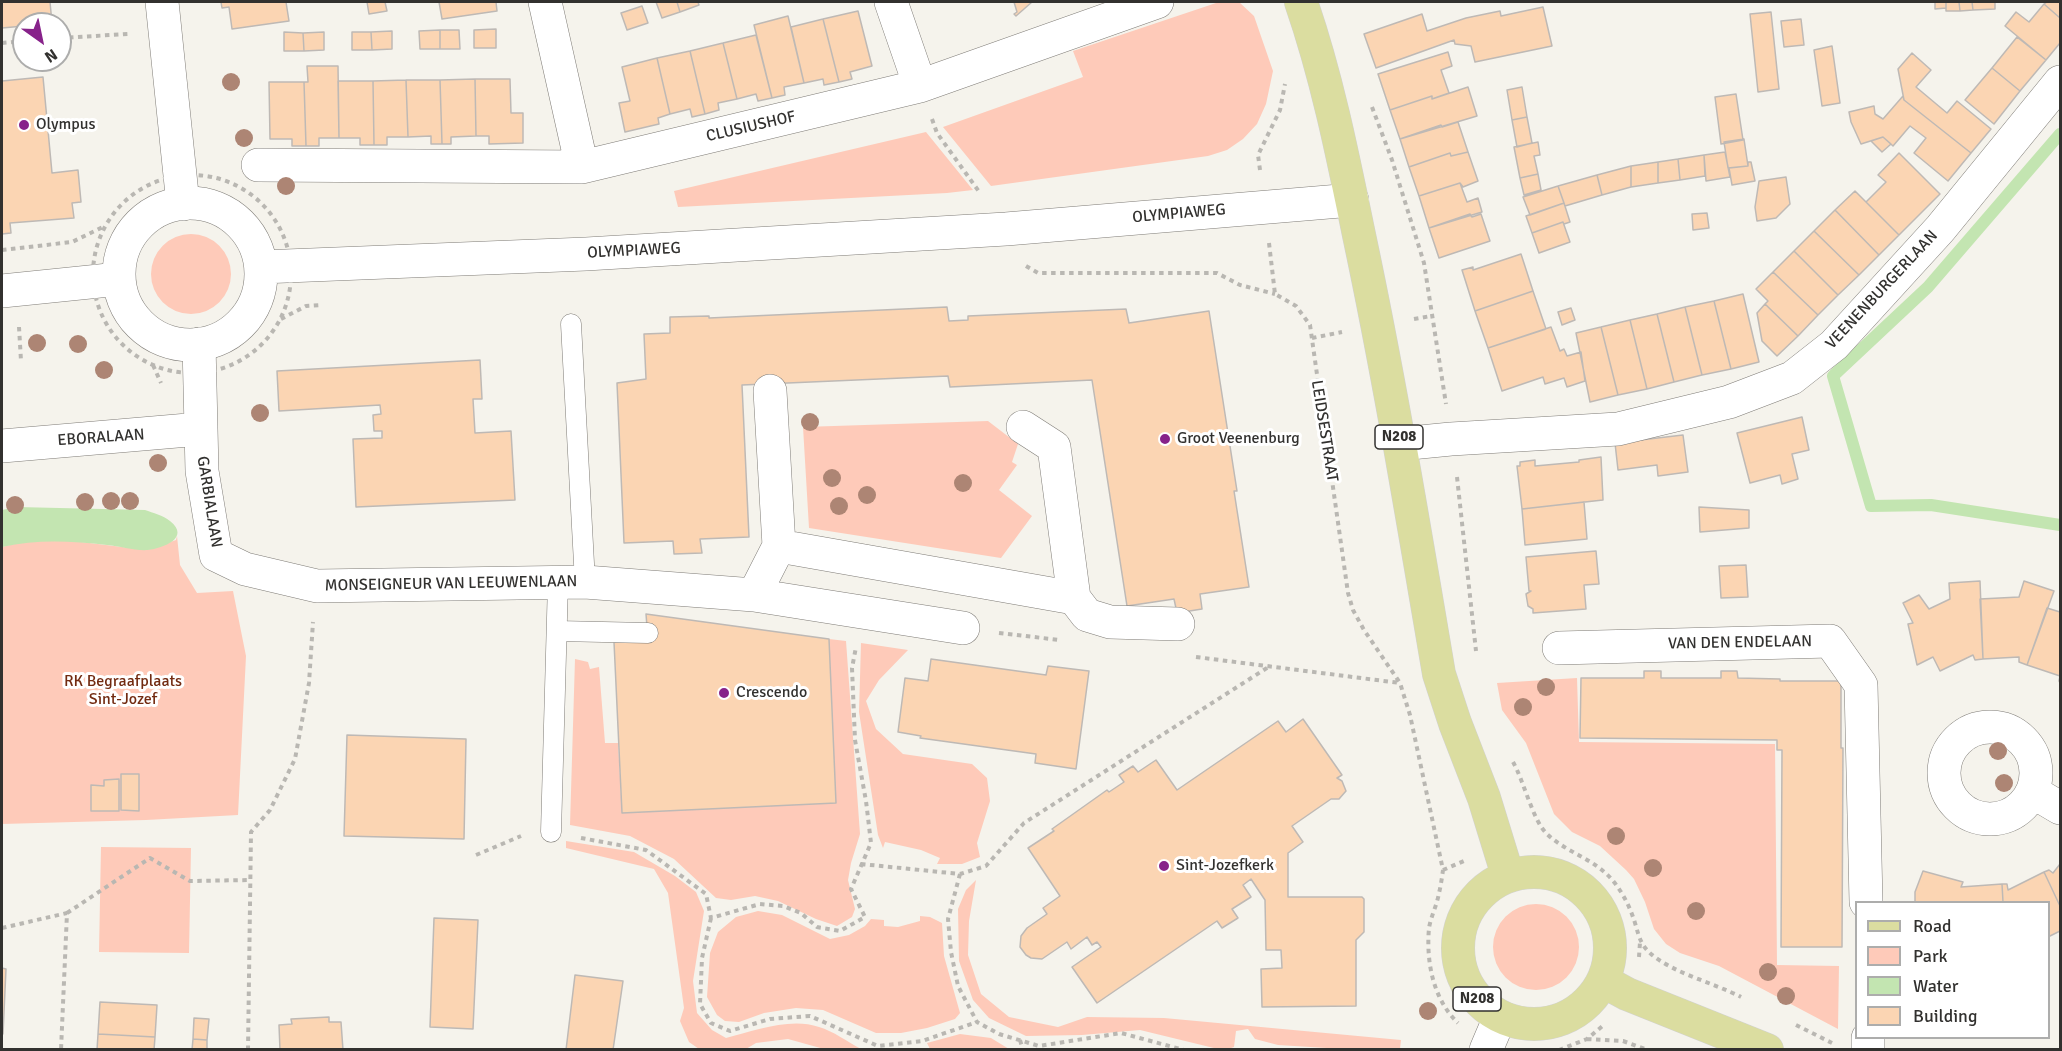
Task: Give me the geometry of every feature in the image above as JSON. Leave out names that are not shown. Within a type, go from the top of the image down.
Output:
[{"type":"main road","name":"N208","points":[[1301,2],[1321,69],[1378,324],[1439,674],[1484,798],[1508,876]]},
{"type":"main road","name":"N208","points":[[1528,871],[1548,872],[1568,878],[1584,889],[1598,904],[1607,922],[1611,942],[1610,962],[1603,981],[1594,996],[1567,1017],[1534,1024],[1516,1022],[1492,1037],[1479,1002],[1465,981],[1458,956],[1459,931],[1469,907],[1486,888],[1508,876],[1528,871]]},
{"type":"main road","points":[[1603,981],[1627,994],[1767,1050]]},
{"type":"street","points":[[545,2],[582,167]]},
{"type":"street","points":[[891,2],[920,86]]},
{"type":"street","name":"CLUSIUSHOF","points":[[258,165],[582,167],[920,86],[1157,2]]},
{"type":"street","points":[[164,16],[183,204]]},
{"type":"street","name":"VEENENBURGERLAAN","points":[[1400,444],[1617,429],[1729,402],[1792,378],[1834,345],[1940,229],[2061,82]]},
{"type":"street","name":"OLYMPIAWEG","points":[[261,267],[586,254],[1006,229],[1352,200]]},
{"type":"street","points":[[183,204],[208,206],[231,216],[251,239],[258,252],[261,267],[258,295],[245,319],[224,336],[199,344],[184,345],[170,342],[145,329],[127,307],[119,279],[123,252],[136,229],[157,212],[170,206],[183,204]]},
{"type":"street","points":[[10,304],[119,279]]},
{"type":"street","name":"GARBIALAAN","points":[[199,344],[202,471],[216,555],[245,570],[317,586]]},
{"type":"street","points":[[754,596],[779,546],[770,391]]},
{"type":"street","points":[[1023,427],[1054,447],[1074,598],[1087,615],[1110,622],[1178,624]]},
{"type":"street","name":"EBORALAAN","points":[[2,446],[200,429]]},
{"type":"street","points":[[779,546],[1074,598]]},
{"type":"street","name":"MONSEIGNEUR VAN LEEUWENLAAN","points":[[317,586],[572,582],[754,596],[963,628]]},
{"type":"street","name":"VAN DEN ENDELAAN","points":[[1559,648],[1830,641],[1861,685],[1866,901]]},
{"type":"lane","points":[[551,832],[558,631],[572,582],[571,324]]},
{"type":"lane","points":[[558,631],[648,633]]},
{"type":"path","points":[[72,35],[164,16]]},
{"type":"path","points":[[920,86],[937,133],[1006,229],[1017,261],[1038,273],[1217,273],[1240,285],[1275,294],[1258,155],[1280,110],[1286,79]]},
{"type":"path","points":[[1369,97],[1392,160],[1424,263],[1460,493],[1476,654]]},
{"type":"path","points":[[2,250],[72,242],[106,225]]},
{"type":"path","name":"LEIDSESTRAAT","points":[[1275,294],[1296,306],[1310,325],[1348,593],[1353,610],[1364,630],[1400,683],[1410,715],[1443,870],[1440,891],[1430,926],[1428,949],[1431,975],[1443,1005],[1468,1034],[1492,1037]]},
{"type":"path","points":[[10,304],[21,361]]},
{"type":"path","name":"MONSEIGNEUR VAN LEEUWENLAAN","points":[[248,1050],[251,832],[270,810],[295,759],[309,683],[309,658],[317,586]]},
{"type":"path","points":[[711,918],[760,904],[783,906],[801,913],[817,927],[840,931],[865,917],[851,889],[871,843],[855,740],[852,668],[861,614]]},
{"type":"path","points":[[861,864],[960,874],[986,866],[1024,823],[1270,666]]},
{"type":"path","points":[[1511,759],[1538,822],[1547,835],[1608,875],[1628,904],[1640,942],[1651,954],[1666,965],[1722,986],[1742,997]]},
{"type":"path","points":[[476,855],[518,836],[551,832],[646,850],[706,894],[711,918],[702,958],[700,1004],[711,1023],[730,1031],[771,1019],[810,1016],[878,1046],[922,1041],[977,1022]]},
{"type":"path","points":[[2,928],[67,913],[150,858],[190,880],[251,880]]},
{"type":"path","points":[[960,874],[948,919],[951,952],[958,986],[977,1022],[999,1034],[1039,1046],[1121,1033],[1184,1050]]},
{"type":"path","points":[[61,1050],[67,913]]},
{"type":"path","points":[[1793,1024],[1858,1044]]},
{"type":"path","points":[[1559,1050],[1587,1039],[1623,1041],[1648,1050]]},
{"type":"path","points":[[1020,1040],[1023,1050]]},
{"type":"green space","points":[[1219,2],[1239,2],[1254,16],[1273,71],[1266,104],[1257,124],[1243,139],[1227,150],[1208,156],[991,186],[943,127],[1083,77],[1073,51]]},
{"type":"green space","points":[[926,132],[973,190],[678,207],[674,191]]},
{"type":"green space","points":[[191,234],[206,237],[219,246],[228,259],[231,274],[228,289],[219,302],[206,311],[191,314],[176,311],[163,302],[154,289],[151,274],[154,259],[163,246],[176,237]]},
{"type":"green space","points":[[988,421],[1018,444],[1012,462],[1017,465],[999,490],[1032,516],[1001,558],[809,528],[803,427]]},
{"type":"green space","name":"RK Begraafplaats Sint-Jozef","points":[[177,536],[180,565],[197,593],[233,591],[246,656],[238,815],[2,824],[2,547],[26,541],[65,540],[147,550],[176,540]]},
{"type":"green space","points":[[829,639],[846,641],[860,834],[848,880],[855,909],[852,917],[837,926],[778,901],[755,896],[731,900],[716,898],[674,859],[630,836],[570,825],[575,659],[588,662],[590,669],[599,667],[605,743],[618,743],[622,813],[836,803]]},
{"type":"green space","points":[[861,643],[908,650],[879,680],[866,701],[876,729],[903,754],[972,764],[987,778],[990,801],[977,843],[980,857],[962,864],[937,864],[940,858],[921,850],[885,842],[883,848],[878,835],[859,712]]},
{"type":"green space","points":[[1577,678],[1579,742],[1775,744],[1777,965],[1839,966],[1838,1029],[1719,966],[1680,953],[1666,944],[1654,929],[1634,879],[1600,846],[1572,832],[1554,814],[1526,743],[1502,710],[1497,683]]},
{"type":"green space","points":[[566,841],[634,852],[675,876],[696,892],[704,911],[693,981],[697,1013],[712,1030],[726,1038],[772,1026],[808,1024],[830,1031],[861,1049],[824,1049],[788,1039],[756,1043],[746,1049],[699,1049],[689,1042],[680,1021],[684,1008],[668,893],[654,869],[566,848]]},
{"type":"green space","points":[[101,847],[191,848],[189,953],[99,952]]},
{"type":"green space","points":[[976,880],[969,921],[968,955],[981,994],[1009,1017],[1058,1027],[1087,1017],[1164,1018],[1401,1040],[1400,1049],[1343,1049],[1278,1045],[1255,1039],[1248,1029],[1236,1031],[1234,1047],[1228,1049],[1218,1049],[1140,1030],[1082,1035],[1026,1036],[989,1018],[973,1000],[959,961],[958,909],[966,890]]},
{"type":"green space","points":[[1536,904],[1553,907],[1567,916],[1576,930],[1579,947],[1576,964],[1567,978],[1553,987],[1536,990],[1519,987],[1505,978],[1496,964],[1493,947],[1496,930],[1505,916],[1519,907]]},
{"type":"green space","points":[[758,911],[782,915],[830,939],[849,935],[865,926],[871,919],[884,920],[884,926],[898,927],[920,921],[920,916],[930,917],[942,923],[944,956],[960,1013],[955,1019],[901,1033],[876,1033],[823,1010],[796,1008],[764,1013],[739,1022],[725,1021],[717,1015],[707,997],[710,953],[718,932],[736,917]]},
{"type":"green space","points":[[960,1034],[991,1038],[1009,1049],[930,1049],[927,1043]]},
{"type":"water","points":[[17,507],[145,510],[167,519],[178,532],[176,537],[167,544],[148,550],[67,542],[28,543],[2,547],[2,510]]},
{"type":"building","points":[[2,2],[50,2],[51,12],[12,12],[12,27],[2,28]]},
{"type":"building","points":[[221,2],[286,2],[289,21],[232,29],[229,7],[222,8]]},
{"type":"building","points":[[367,2],[385,2],[387,11],[369,14]]},
{"type":"building","points":[[439,2],[496,2],[497,11],[442,19]]},
{"type":"building","points":[[656,2],[677,2],[680,12],[662,18]]},
{"type":"building","points":[[677,2],[698,2],[699,5],[680,12]]},
{"type":"building","points":[[1014,2],[1032,2],[1016,16]]},
{"type":"building","points":[[1935,2],[1946,2],[1946,8],[1935,9]]},
{"type":"building","points":[[1946,2],[1959,2],[1960,11],[1946,11]]},
{"type":"building","points":[[1959,2],[1972,2],[1973,10],[1960,11]]},
{"type":"building","points":[[1972,2],[1995,2],[1995,9],[1973,10]]},
{"type":"building","points":[[2060,2],[2060,18],[2044,4]]},
{"type":"building","points":[[2044,4],[2060,18],[2060,43],[2046,60],[2005,26],[2016,12],[2029,22]]},
{"type":"building","points":[[642,6],[648,23],[627,30],[621,13]]},
{"type":"building","points":[[1543,7],[1552,46],[1475,62],[1471,46],[1455,44],[1454,40],[1376,68],[1364,34],[1422,14],[1427,31],[1466,18],[1500,11],[1501,16]]},
{"type":"building","points":[[858,11],[872,66],[850,72],[852,79],[839,82],[823,19]]},
{"type":"building","points":[[1771,12],[1779,89],[1758,92],[1750,14]]},
{"type":"building","points":[[788,16],[804,83],[784,87],[785,95],[772,98],[754,25]]},
{"type":"building","points":[[823,19],[839,82],[824,85],[823,79],[804,83],[791,27]]},
{"type":"building","points":[[1801,19],[1804,45],[1784,47],[1781,21]]},
{"type":"building","points":[[496,29],[496,48],[474,48],[474,30]]},
{"type":"building","points":[[440,30],[440,49],[420,49],[419,31]]},
{"type":"building","points":[[440,30],[459,30],[460,49],[440,49]]},
{"type":"building","points":[[392,31],[392,49],[372,50],[371,32]]},
{"type":"building","points":[[284,32],[303,33],[304,51],[284,51]]},
{"type":"building","points":[[324,32],[324,50],[304,51],[303,33]]},
{"type":"building","points":[[352,32],[371,32],[372,50],[352,50]]},
{"type":"building","points":[[756,35],[772,98],[758,101],[756,94],[737,99],[723,43]]},
{"type":"building","points":[[2017,37],[2046,60],[2020,91],[1992,68]]},
{"type":"building","points":[[723,43],[737,99],[718,103],[719,110],[705,114],[690,51]]},
{"type":"building","points":[[1832,46],[1840,103],[1822,106],[1814,50]]},
{"type":"building","points":[[690,51],[705,114],[692,117],[690,109],[670,114],[657,58]]},
{"type":"building","points":[[1448,52],[1452,66],[1441,70],[1449,93],[1432,99],[1432,96],[1390,110],[1378,74]]},
{"type":"building","points":[[1912,53],[1931,70],[1916,87],[1947,113],[1957,101],[1991,129],[1971,153],[1904,100],[1898,69]]},
{"type":"building","points":[[657,58],[670,114],[658,118],[659,124],[625,132],[619,103],[630,101],[622,67]]},
{"type":"building","points":[[307,66],[338,66],[339,138],[319,138],[319,146],[306,146],[304,82],[308,82]]},
{"type":"building","points":[[1992,68],[2020,91],[1994,124],[1965,100]]},
{"type":"building","name":"Olympus","points":[[43,77],[52,173],[78,170],[81,202],[72,203],[74,218],[10,223],[11,233],[2,234],[2,81]]},
{"type":"building","points":[[475,79],[476,136],[451,137],[451,144],[442,144],[440,80]]},
{"type":"building","points":[[475,79],[510,79],[511,113],[523,113],[523,143],[489,144],[489,136],[476,136]]},
{"type":"building","points":[[406,80],[408,137],[387,137],[387,145],[374,145],[373,81]]},
{"type":"building","points":[[406,80],[440,80],[442,144],[431,144],[431,136],[408,137]]},
{"type":"building","points":[[338,81],[373,81],[374,145],[360,145],[360,138],[339,138]]},
{"type":"building","points":[[269,82],[304,82],[306,146],[292,146],[292,139],[270,139]]},
{"type":"building","points":[[1468,87],[1477,116],[1400,139],[1390,110]]},
{"type":"building","points":[[1522,87],[1527,117],[1512,120],[1507,90]]},
{"type":"building","points":[[1736,94],[1743,140],[1721,144],[1715,97]]},
{"type":"building","points":[[1903,96],[1904,100],[1971,153],[1948,181],[1914,153],[1926,138],[1910,126],[1893,146],[1883,137],[1861,144],[1849,112],[1874,106],[1875,114],[1883,119]]},
{"type":"building","points":[[1527,117],[1532,143],[1517,147],[1512,120]]},
{"type":"building","points":[[1458,122],[1468,152],[1451,156],[1450,153],[1409,167],[1400,139],[1441,125],[1442,127]]},
{"type":"building","points":[[1883,137],[1891,144],[1882,152],[1871,141]]},
{"type":"building","points":[[1744,139],[1748,166],[1728,168],[1724,142]]},
{"type":"building","points":[[1538,142],[1540,155],[1534,156],[1538,174],[1520,178],[1514,147]]},
{"type":"building","points":[[1468,152],[1478,181],[1463,187],[1460,183],[1419,196],[1409,167],[1450,153],[1451,156]]},
{"type":"building","points":[[1725,152],[1730,177],[1706,181],[1704,155]]},
{"type":"building","points":[[1899,153],[1940,194],[1899,235],[1866,202],[1886,182],[1878,175]]},
{"type":"building","points":[[1704,155],[1705,176],[1680,180],[1678,159]]},
{"type":"building","points":[[1678,159],[1680,180],[1658,183],[1658,162]]},
{"type":"building","points":[[1658,162],[1658,183],[1631,187],[1631,166]]},
{"type":"building","points":[[1748,162],[1751,162],[1755,181],[1732,185],[1729,168],[1748,166]]},
{"type":"building","points":[[1631,166],[1631,187],[1602,195],[1597,175]]},
{"type":"building","points":[[1538,174],[1541,190],[1524,195],[1520,178]]},
{"type":"building","points":[[1597,175],[1602,195],[1565,206],[1558,186]]},
{"type":"building","points":[[1786,177],[1790,204],[1776,218],[1757,221],[1755,207],[1759,181]]},
{"type":"building","points":[[1460,183],[1467,202],[1478,198],[1482,212],[1429,228],[1419,196]]},
{"type":"building","points":[[1558,186],[1564,203],[1530,215],[1523,197]]},
{"type":"building","points":[[1855,191],[1899,235],[1879,255],[1835,210]]},
{"type":"building","points":[[1564,203],[1570,222],[1564,224],[1563,222],[1532,233],[1526,216]]},
{"type":"building","points":[[1835,210],[1879,255],[1859,275],[1814,231]]},
{"type":"building","points":[[1707,213],[1709,228],[1693,230],[1692,214]]},
{"type":"building","points":[[1470,214],[1472,217],[1481,214],[1490,241],[1439,258],[1429,228]]},
{"type":"building","points":[[1563,222],[1570,242],[1539,253],[1532,233]]},
{"type":"building","points":[[1814,231],[1859,275],[1838,295],[1794,251]]},
{"type":"building","points":[[1794,251],[1838,295],[1818,315],[1773,272]]},
{"type":"building","points":[[1521,254],[1533,291],[1475,311],[1462,270],[1473,267],[1473,270]]},
{"type":"building","points":[[1773,272],[1818,315],[1798,336],[1765,304],[1768,301],[1756,289]]},
{"type":"building","points":[[1533,291],[1546,329],[1488,348],[1475,311]]},
{"type":"building","points":[[1743,294],[1759,362],[1731,369],[1714,301]]},
{"type":"building","points":[[1714,301],[1731,369],[1702,375],[1685,307]]},
{"type":"building","points":[[1765,304],[1798,336],[1777,356],[1762,341],[1757,313]]},
{"type":"building","name":"Groot Veenenburg","points":[[947,307],[949,321],[968,320],[968,316],[1126,309],[1129,323],[1209,311],[1237,491],[1234,491],[1249,587],[1200,594],[1202,609],[1177,613],[1174,599],[1127,606],[1092,380],[950,387],[948,376],[742,385],[749,537],[700,539],[702,553],[674,554],[673,541],[624,543],[617,383],[646,379],[644,334],[670,333],[670,317],[709,316],[709,318]]},
{"type":"building","points":[[1685,307],[1702,375],[1674,382],[1657,314]]},
{"type":"building","points":[[1571,308],[1575,320],[1562,325],[1558,312]]},
{"type":"building","points":[[1657,314],[1674,382],[1647,389],[1630,320]]},
{"type":"building","points":[[1630,320],[1647,389],[1618,395],[1601,327]]},
{"type":"building","points":[[1551,327],[1560,351],[1564,349],[1567,356],[1581,352],[1585,381],[1567,387],[1564,378],[1545,384],[1543,377],[1502,391],[1488,348]]},
{"type":"building","points":[[1601,327],[1618,395],[1590,402],[1576,333]]},
{"type":"building","points":[[480,360],[482,399],[473,399],[475,433],[511,431],[515,500],[356,507],[353,439],[382,438],[382,431],[374,431],[373,415],[381,414],[380,405],[279,411],[277,371]]},
{"type":"building","points":[[1802,417],[1809,450],[1792,454],[1798,479],[1782,484],[1780,475],[1750,483],[1737,433]]},
{"type":"building","points":[[1683,435],[1688,472],[1658,476],[1657,465],[1618,470],[1615,443]]},
{"type":"building","points":[[1601,457],[1603,500],[1522,509],[1517,466],[1520,466],[1520,462],[1535,460],[1535,466],[1579,462],[1579,460]]},
{"type":"building","points":[[1584,502],[1587,539],[1525,545],[1522,509]]},
{"type":"building","points":[[1699,507],[1749,510],[1749,528],[1700,532]]},
{"type":"building","points":[[1596,551],[1599,584],[1584,585],[1586,609],[1533,613],[1533,609],[1528,606],[1526,594],[1531,591],[1529,591],[1526,557]]},
{"type":"building","points":[[1746,565],[1748,597],[1721,598],[1719,566]]},
{"type":"building","points":[[1980,581],[1983,659],[1975,660],[1973,655],[1940,671],[1933,657],[1917,665],[1908,624],[1913,623],[1903,603],[1919,595],[1929,609],[1950,599],[1949,583]]},
{"type":"building","points":[[2024,581],[2054,591],[2027,665],[2019,662],[2019,657],[1983,659],[1980,599],[2019,597]]},
{"type":"building","points":[[2047,608],[2060,612],[2060,676],[2027,665]]},
{"type":"building","name":"Crescendo","points":[[646,614],[829,639],[836,803],[622,813],[614,642],[648,640]]},
{"type":"building","points":[[931,659],[1046,675],[1048,666],[1089,671],[1076,769],[1035,763],[1036,754],[920,738],[921,736],[898,732],[905,678],[928,681]]},
{"type":"building","points":[[1644,671],[1661,671],[1661,678],[1721,678],[1721,671],[1737,671],[1738,678],[1841,681],[1842,947],[1781,947],[1782,750],[1777,750],[1777,740],[1580,738],[1581,678],[1644,678]]},
{"type":"building","name":"Sint-Jozefkerk","points":[[1303,719],[1342,775],[1337,778],[1342,781],[1346,791],[1339,799],[1331,799],[1292,826],[1303,842],[1288,853],[1288,897],[1362,897],[1364,899],[1364,932],[1356,940],[1356,1006],[1262,1007],[1261,969],[1282,968],[1281,950],[1266,950],[1265,900],[1251,879],[1243,885],[1251,897],[1232,909],[1238,918],[1222,928],[1217,921],[1097,1003],[1072,967],[1101,947],[1097,942],[1092,945],[1087,937],[1071,949],[1067,942],[1042,959],[1026,955],[1020,947],[1021,936],[1027,928],[1047,914],[1043,908],[1060,896],[1028,848],[1107,790],[1109,792],[1124,782],[1119,775],[1133,766],[1138,772],[1156,760],[1177,790],[1278,721],[1286,732]]},
{"type":"building","points":[[347,735],[466,739],[464,839],[344,836]]},
{"type":"building","points":[[121,774],[139,774],[139,811],[121,810]]},
{"type":"building","points":[[119,779],[119,811],[91,811],[91,785],[104,786],[104,780]]},
{"type":"building","points":[[2060,864],[2060,906],[2044,872],[2049,870],[2053,873]]},
{"type":"building","points":[[1923,871],[1963,882],[1961,887],[2002,884],[2003,901],[1915,901],[1915,892]]},
{"type":"building","points":[[2044,872],[2060,906],[2060,931],[2050,936],[2050,901],[2003,901],[2002,884],[2007,884],[2008,890]]},
{"type":"building","points":[[434,918],[478,920],[473,1029],[430,1027]]},
{"type":"building","points":[[2,968],[6,969],[3,1034],[2,1034]]},
{"type":"building","points":[[575,975],[623,981],[613,1050],[566,1050]]},
{"type":"building","points":[[100,1002],[157,1005],[155,1037],[98,1034]]},
{"type":"building","points":[[329,1017],[329,1022],[341,1022],[343,1050],[280,1050],[279,1025],[292,1024],[291,1019]]},
{"type":"building","points":[[194,1018],[209,1019],[207,1040],[193,1039]]},
{"type":"building","points":[[98,1034],[155,1037],[154,1050],[97,1050]]},
{"type":"building","points":[[193,1039],[207,1040],[207,1050],[192,1050]]},
{"type":"waterway","points":[[2060,134],[1928,287],[1833,376],[1871,506],[1931,505],[2060,525]]},
{"type":"place","name":"Olympus","points":[[24,125]]},
{"type":"place","name":"Groot Veenenburg","points":[[1165,439]]},
{"type":"place","name":"Crescendo","points":[[724,693]]},
{"type":"place","name":"Sint-Jozefkerk","points":[[1164,866]]}]
